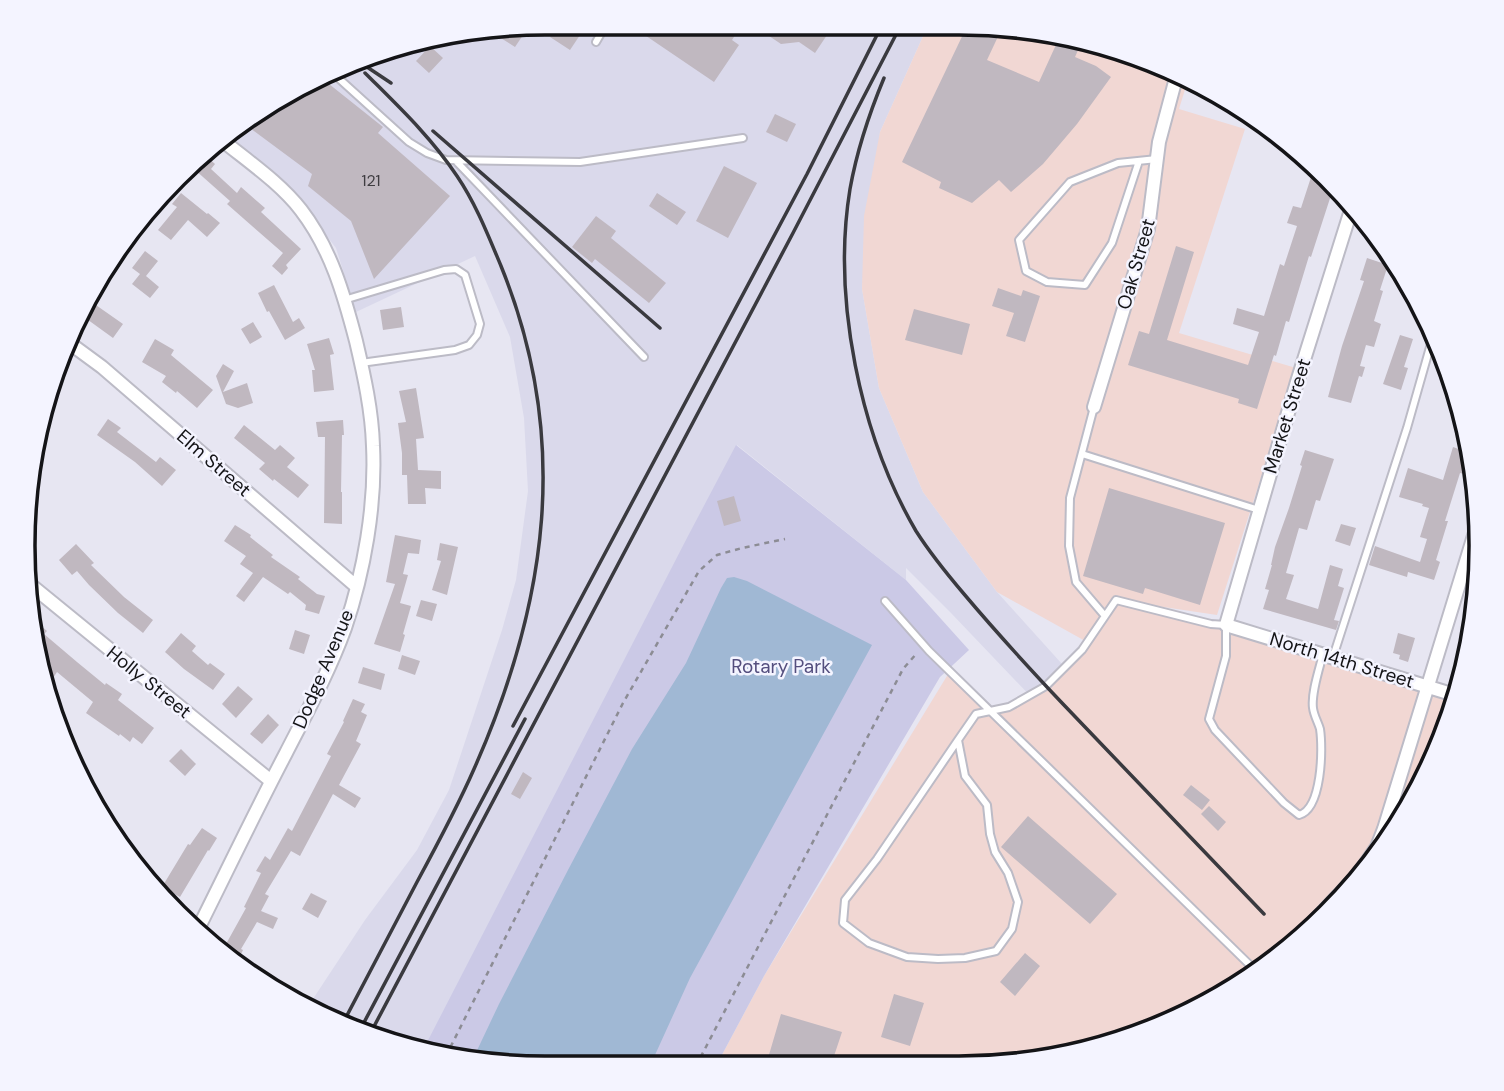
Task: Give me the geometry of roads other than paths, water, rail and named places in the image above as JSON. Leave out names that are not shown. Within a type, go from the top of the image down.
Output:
[{"type":"street","name":"Oak Street","points":[[1094,407],[1148,229],[1159,142],[1175,84]]},
{"type":"street","name":"Dodge Avenue","points":[[202,922],[330,664],[345,628],[367,540],[373,484],[373,445],[361,363],[338,277],[323,242],[300,209],[288,195],[229,145]]},
{"type":"street","name":"Market Street","points":[[1226,625],[1349,217]]},
{"type":"street","name":"Elm Street","points":[[75,347],[102,367],[357,587]]},
{"type":"street","points":[[1385,826],[1469,553]]},
{"type":"street","name":"Holly Street","points":[[37,590],[271,781]]},
{"type":"street","name":"North 14th Street","points":[[1226,625],[1447,692]]},
{"type":"lane","points":[[596,42],[600,35]]},
{"type":"lane","points":[[339,79],[409,142],[446,160],[580,162],[743,138]]},
{"type":"lane","points":[[1139,160],[1112,243],[1085,285],[1046,282],[1026,271],[1019,240],[1070,181],[1118,163],[1139,160],[1157,159]]},
{"type":"lane","points":[[456,161],[645,357]]},
{"type":"lane","points":[[344,300],[444,270],[456,270],[465,275],[480,324],[470,345],[455,350],[361,363]]},
{"type":"lane","points":[[958,740],[965,776],[987,805],[995,852],[1008,873],[1018,902],[1012,929],[996,951],[965,958],[907,957],[869,943],[843,923],[845,900],[877,859],[958,740],[976,714],[1009,707],[1046,686],[1082,650],[1116,600],[1211,624],[1226,625],[1226,656],[1209,719],[1214,730],[1284,803],[1299,815],[1305,813],[1314,801],[1322,758],[1320,728],[1313,708],[1316,683],[1328,656],[1407,428],[1429,349]]},
{"type":"lane","points":[[1094,407],[1070,498],[1069,546],[1076,582],[1105,616]]},
{"type":"lane","points":[[1082,454],[1259,510]]},
{"type":"lane","points":[[885,601],[924,645],[991,712],[1250,965]]},
{"type":"railway","points":[[513,726],[807,174],[877,35]]},
{"type":"railway","points":[[374,1026],[896,35]]},
{"type":"railway","points":[[367,67],[391,83]]},
{"type":"railway","points":[[347,1016],[454,812],[499,706],[519,644],[534,582],[542,519],[543,457],[537,394],[523,330],[501,266],[476,209],[457,176],[425,135],[365,73]]},
{"type":"railway","points":[[884,78],[864,132],[850,189],[845,231],[845,275],[855,365],[866,410],[896,493],[927,547],[988,622],[1264,914]]},
{"type":"railway","points":[[433,131],[660,328]]},
{"type":"railway","points":[[364,1022],[525,719]]},
{"type":"park label","name":"Rotary Park","points":[[781,666]]}]
